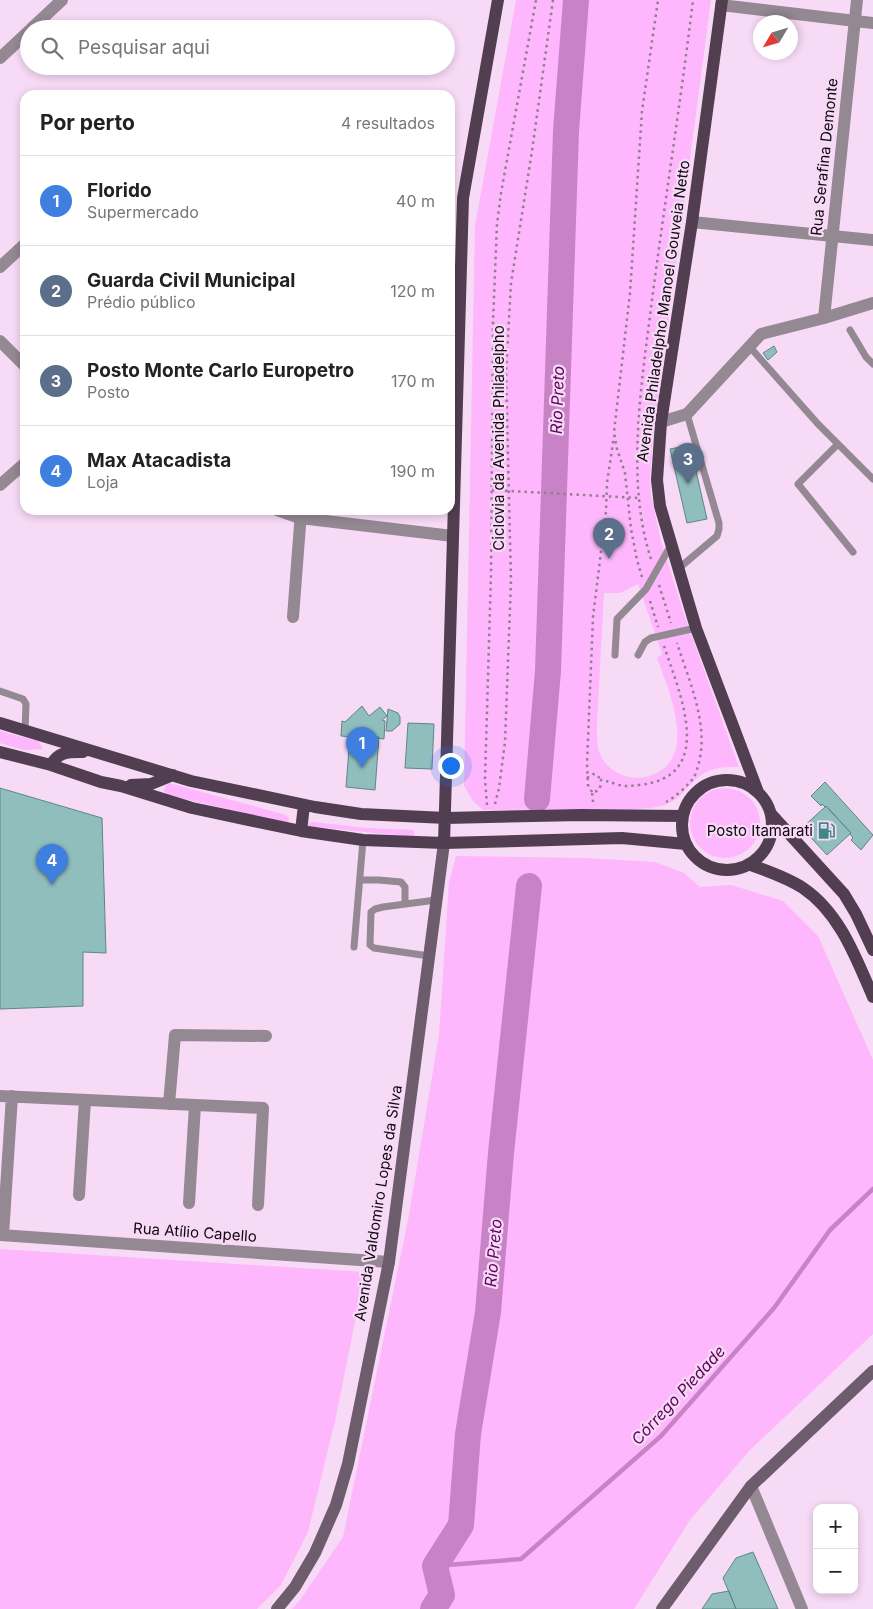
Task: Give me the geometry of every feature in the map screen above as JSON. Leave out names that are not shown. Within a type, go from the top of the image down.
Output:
[{"type":"main road","points":[[455,315],[462,198],[498,0]]},
{"type":"main road","name":"Avenida Philadelpho Manoel Gouveia Netto","points":[[722,2],[692,222],[661,422],[657,480],[660,506],[696,628],[758,792]]},
{"type":"main road","points":[[444,843],[452,515]]},
{"type":"main road","points":[[0,723],[190,781],[304,804],[375,815],[446,818],[682,816]]},
{"type":"main road","points":[[51,764],[62,753],[92,751]]},
{"type":"main road","points":[[0,752],[51,764],[101,782],[121,786],[192,808],[301,832],[362,840],[444,843],[622,838],[686,844]]},
{"type":"main road","points":[[121,786],[151,784],[173,775]]},
{"type":"main road","points":[[772,815],[772,834],[764,852],[751,864],[733,871],[714,869],[697,860],[686,844],[682,831],[682,816],[690,799],[704,786],[722,780],[741,782],[758,792],[766,802],[772,815],[844,894],[873,950]]},
{"type":"main road","points":[[301,832],[304,804]]},
{"type":"main road","name":"Avenida Valdomiro Lopes da Silva","points":[[277,1609],[295,1588],[310,1562],[336,1505],[348,1464],[389,1262],[444,843]]},
{"type":"main road","points":[[751,864],[803,888],[824,906],[843,934],[873,997]]},
{"type":"main road","points":[[662,1609],[751,1486],[873,1371]]},
{"type":"street","points":[[41,20],[62,0]]},
{"type":"street","name":"Rua Serafina Demonte","points":[[824,318],[857,0]]},
{"type":"street","points":[[722,2],[873,23]]},
{"type":"street","points":[[0,58],[20,39]]},
{"type":"street","points":[[692,222],[873,240]]},
{"type":"street","points":[[0,267],[20,249]]},
{"type":"street","points":[[661,422],[686,414],[761,334],[873,303]]},
{"type":"street","points":[[0,341],[20,361]]},
{"type":"street","points":[[0,484],[20,467]]},
{"type":"street","points":[[293,616],[300,515]]},
{"type":"street","points":[[307,515],[452,536]]},
{"type":"street","points":[[169,1104],[176,1035],[266,1036]]},
{"type":"street","points":[[2,1235],[6,1096],[263,1108],[258,1205]]},
{"type":"street","points":[[79,1195],[85,1100]]},
{"type":"street","points":[[189,1203],[195,1105]]},
{"type":"street","name":"Rua Atílio Capello","points":[[2,1235],[389,1262]]},
{"type":"street","points":[[751,1486],[802,1609]]},
{"type":"lane","points":[[850,330],[866,357],[873,364]]},
{"type":"lane","points":[[749,346],[838,444],[873,479]]},
{"type":"lane","points":[[678,569],[717,536],[719,529],[719,523],[686,414]]},
{"type":"lane","points":[[838,444],[798,484],[853,552]]},
{"type":"lane","points":[[616,655],[617,619],[646,590],[671,545]]},
{"type":"lane","points":[[638,655],[645,642],[651,638],[696,628]]},
{"type":"lane","points":[[0,691],[23,700],[26,704],[25,731]]},
{"type":"lane","points":[[354,947],[362,840]]},
{"type":"lane","points":[[360,880],[402,882],[405,887],[405,903]]},
{"type":"lane","points":[[429,956],[374,948],[370,944],[371,912],[375,909],[405,903],[436,900]]},
{"type":"path","points":[[536,0],[497,224],[493,322],[492,490],[638,498]]},
{"type":"path","name":"Ciclovia da Avenida Philadelpho","points":[[492,490],[492,574],[485,779],[487,806],[495,806],[502,770],[508,688],[511,582],[506,373],[511,283],[553,0]]},
{"type":"path","points":[[594,816],[592,792],[587,778],[593,616],[630,293],[642,111],[658,0]]},
{"type":"path","points":[[587,778],[593,774],[601,780],[628,786],[657,782],[665,778],[676,768],[682,759],[687,746],[688,734],[686,715],[637,560],[625,473],[617,449],[614,432]]},
{"type":"path","points":[[592,792],[597,792],[600,788],[601,780]]},
{"type":"shaded area","points":[[516,0],[711,0],[653,439],[650,475],[651,495],[661,541],[685,617],[739,767],[710,770],[693,782],[672,802],[661,806],[638,809],[483,810],[473,801],[464,786],[475,226]],"holes":[[[638,584],[662,654],[657,658],[669,690],[675,714],[677,726],[676,748],[671,760],[664,769],[654,774],[643,777],[631,777],[620,774],[610,768],[602,758],[597,741],[604,593],[620,593]]]},
{"type":"shaded area","points":[[0,731],[38,741],[43,749],[24,750],[0,743]]},
{"type":"shaded area","points":[[169,783],[286,815],[289,818],[288,823],[167,795],[164,791]]},
{"type":"shaded area","points":[[732,788],[745,794],[754,803],[758,809],[760,823],[758,837],[750,848],[739,856],[718,858],[711,856],[700,848],[692,837],[690,816],[692,809],[700,798],[711,790]]},
{"type":"shaded area","points":[[307,823],[367,828],[414,830],[414,837],[307,826]]},
{"type":"shaded area","points":[[456,856],[586,858],[655,862],[684,873],[700,887],[731,885],[783,901],[818,936],[873,1060],[873,1334],[750,1450],[690,1520],[634,1609],[292,1609],[343,1537],[409,1215],[439,1035],[449,882]]},
{"type":"shaded area","points":[[0,1249],[365,1272],[335,1421],[308,1532],[281,1585],[257,1609],[0,1609]]},
{"type":"building","points":[[774,346],[777,352],[768,360],[763,353]]},
{"type":"building","points":[[690,445],[707,519],[687,523],[670,449]]},
{"type":"building","points":[[362,706],[369,716],[380,707],[387,716],[382,720],[385,721],[384,739],[354,735],[354,737],[341,736],[342,721],[345,722]]},
{"type":"building","points":[[388,709],[398,713],[400,717],[400,724],[392,731],[386,731]]},
{"type":"building","points":[[408,723],[434,724],[432,769],[405,768]]},
{"type":"building","points":[[354,735],[379,737],[375,790],[346,787],[349,749],[353,749]]},
{"type":"building","points":[[825,782],[873,835],[861,850],[851,840],[853,838],[851,833],[826,806],[822,804],[821,806],[811,796]]},
{"type":"building","points":[[0,788],[102,818],[106,953],[83,952],[83,1006],[0,1009]]},
{"type":"building","name":"Posto Itamarati","points":[[826,806],[851,833],[827,855],[802,828]]},
{"type":"building","points":[[753,1552],[778,1609],[736,1609],[723,1578],[736,1558]]},
{"type":"building","points":[[729,1591],[736,1609],[702,1609],[712,1594]]},
{"type":"waterway","name":"Rio Preto","points":[[537,799],[548,671],[566,131],[576,0]]},
{"type":"waterway","name":"Rio Preto","points":[[433,1609],[442,1595],[435,1566],[461,1525],[468,1434],[488,1312],[501,1153],[529,886]]},
{"type":"waterway","name":"Córrego Piedade","points":[[435,1566],[521,1559],[661,1436],[774,1308],[830,1230],[873,1189]]},
{"type":"place","name":"Posto Monte Carlo Europetro","points":[[688,484]]},
{"type":"place","name":"Guarda Civil Municipal","points":[[609,559]]},
{"type":"place","name":"Florido","points":[[362,768]]},
{"type":"place","name":"Posto Itamarati","points":[[827,830]]},
{"type":"place","name":"Max Atacadista","points":[[52,885]]}]
